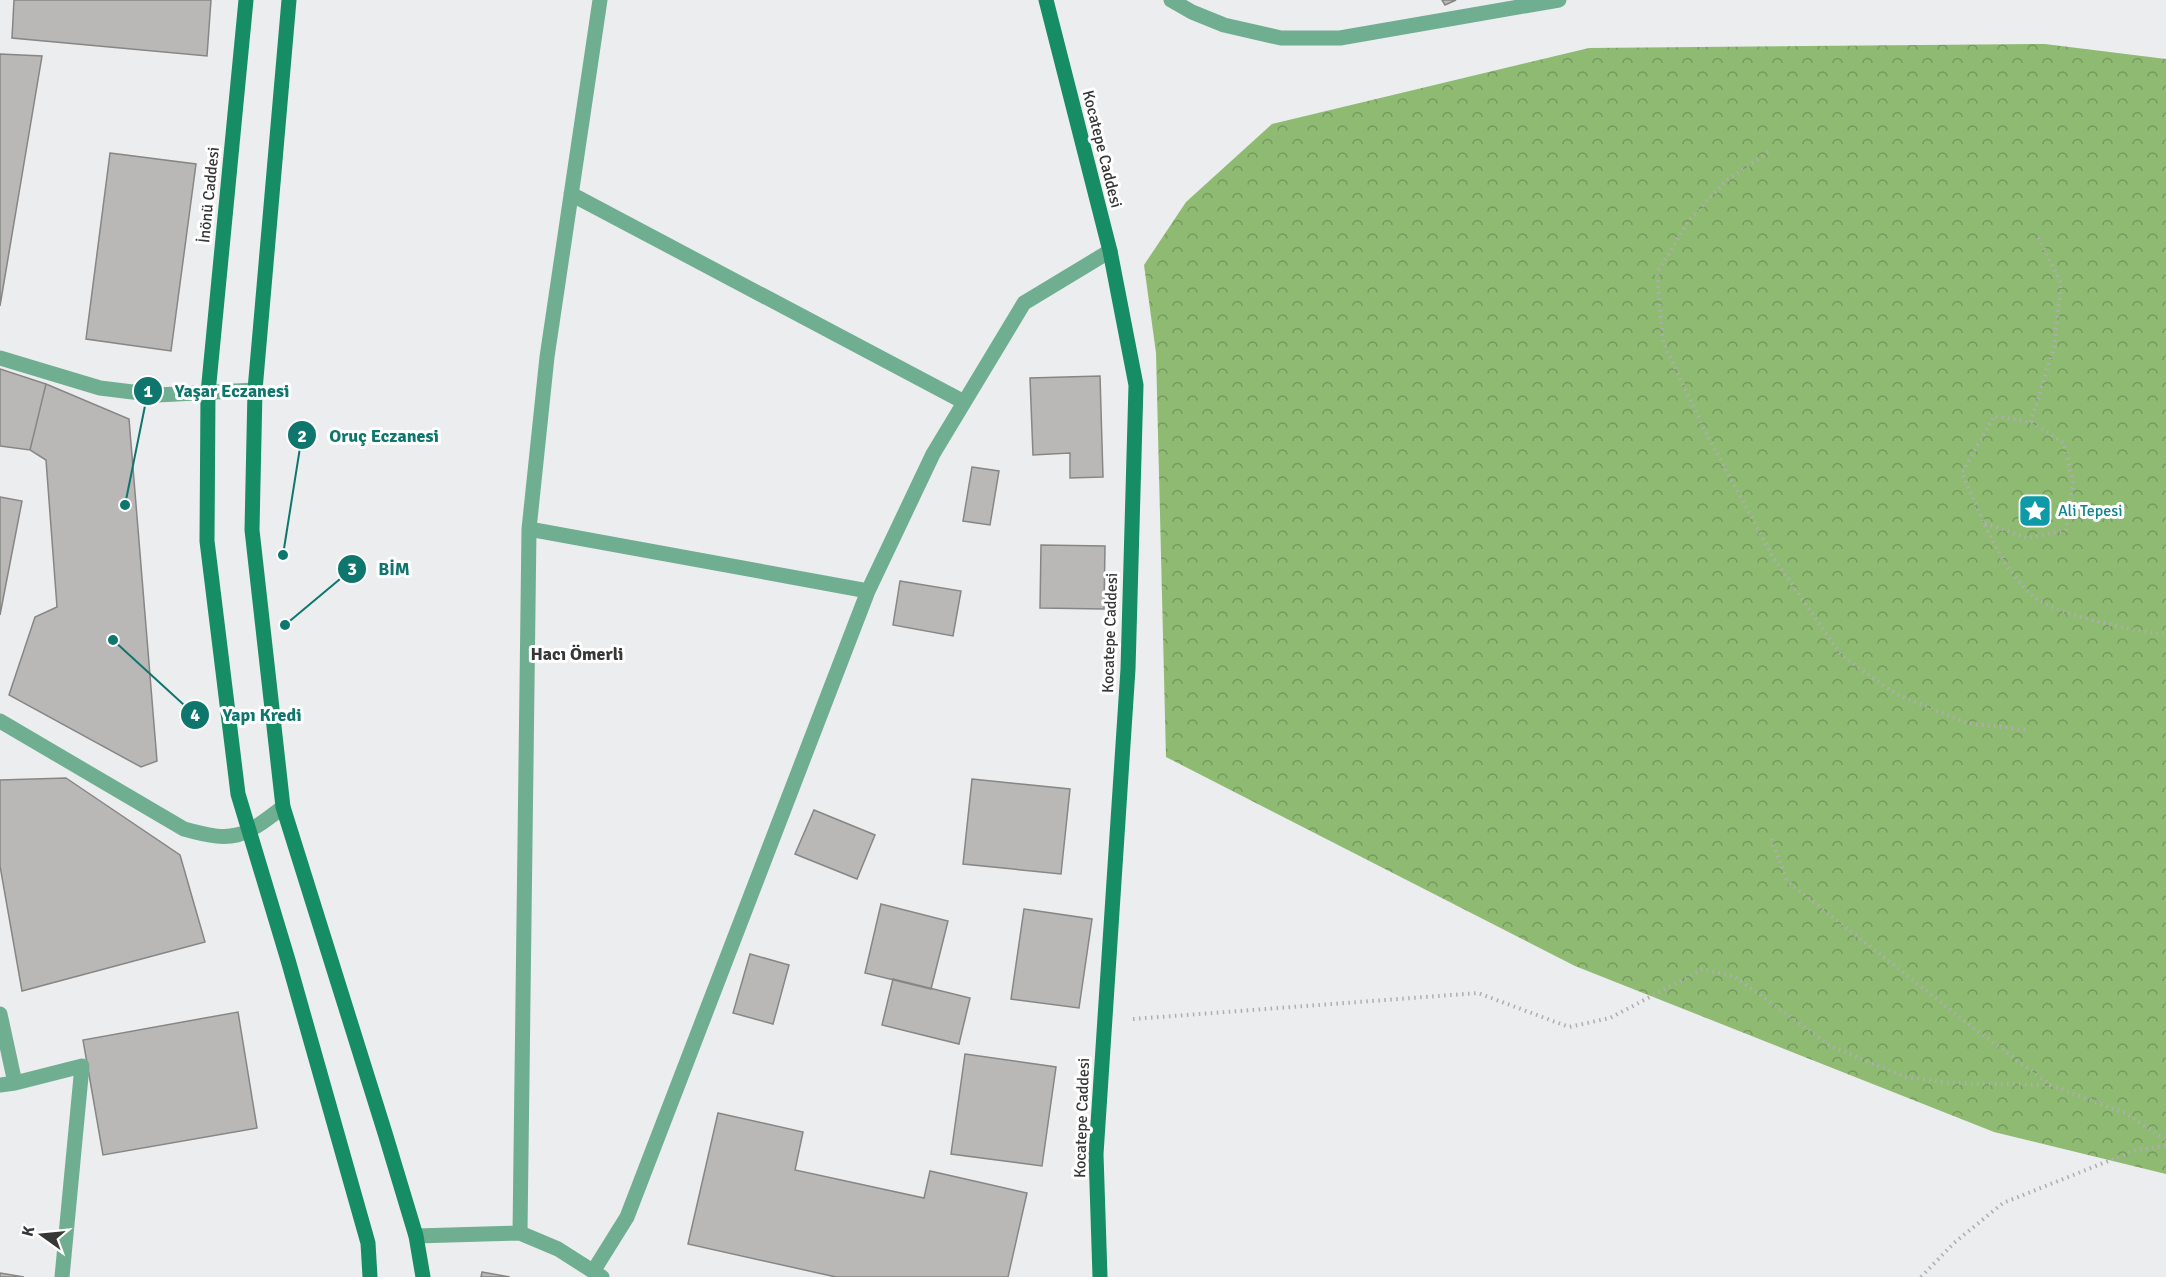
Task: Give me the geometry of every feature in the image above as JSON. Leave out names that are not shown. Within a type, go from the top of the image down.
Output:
[{"type":"main road","name":"İnönü Caddesi","points":[[246,0],[208,393],[207,542],[238,794],[288,960],[368,1243],[370,1277]]},
{"type":"main road","points":[[289,0],[255,390],[252,530],[283,807],[416,1236],[423,1277]]},
{"type":"main road","name":"Kocatepe Caddesi","points":[[1046,0],[1110,251],[1136,385],[1128,669],[1096,1154],[1100,1277]]},
{"type":"street","points":[[520,1233],[529,529],[547,357],[600,0]]},
{"type":"street","points":[[1171,0],[1192,12],[1224,25],[1281,38],[1340,38],[1558,0]]},
{"type":"street","points":[[571,194],[964,402]]},
{"type":"street","points":[[416,1236],[520,1233],[558,1249],[598,1274],[627,1217],[868,591],[933,454],[1024,303],[1110,251]]},
{"type":"street","points":[[0,358],[100,388],[157,395],[255,390]]},
{"type":"street","points":[[529,529],[868,591]]},
{"type":"street","points":[[0,721],[184,829],[214,838],[250,833],[283,807]]},
{"type":"street","points":[[0,1014],[8,1084],[82,1066],[62,1277]]},
{"type":"path","points":[[1768,152],[1726,181],[1689,220],[1657,273],[1663,342],[1704,429],[1773,557],[1841,655],[1896,694],[1957,719],[1967,723],[2027,730]]},
{"type":"path","points":[[2031,422],[2054,347],[2061,284],[2037,235]]},
{"type":"path","points":[[1984,524],[2026,538],[2066,530],[2073,483],[2064,443],[2031,422],[1994,416],[1962,473],[1984,524],[2012,573],[2035,598],[2090,620],[2166,634]]},
{"type":"path","points":[[1771,839],[1787,881],[2051,1085],[2125,1113],[2166,1140]]},
{"type":"path","points":[[1105,1021],[1478,993],[1569,1027],[1611,1018],[1703,969],[1735,977],[1832,1047],[1906,1077],[1951,1083],[2051,1085]]},
{"type":"path","points":[[1921,1277],[1954,1243],[2003,1203],[2136,1150],[2166,1146]]},
{"type":"green space","points":[[2045,44],[2166,59],[2166,1174],[1994,1132],[1575,966],[1166,757],[1156,353],[1144,265],[1186,202],[1272,124],[1589,48]]},
{"type":"building","points":[[14,0],[211,0],[207,56],[12,38]]},
{"type":"building","points":[[1442,0],[1456,0],[1445,5]]},
{"type":"building","points":[[0,54],[42,56],[0,306]]},
{"type":"building","points":[[110,153],[196,164],[171,351],[86,339]]},
{"type":"building","points":[[0,369],[46,384],[30,450],[0,446]]},
{"type":"building","points":[[1100,376],[1103,477],[1070,478],[1070,453],[1033,455],[1030,378]]},
{"type":"building","points":[[46,384],[129,419],[157,761],[141,767],[9,695],[35,617],[57,607],[46,460],[30,450]]},
{"type":"building","points":[[972,467],[999,471],[990,525],[963,521]]},
{"type":"building","points":[[0,497],[22,501],[0,615]]},
{"type":"building","points":[[1041,545],[1105,546],[1104,609],[1040,608]]},
{"type":"building","points":[[900,581],[961,591],[953,636],[893,625]]},
{"type":"building","points":[[66,778],[180,855],[205,942],[22,991],[0,866],[0,780]]},
{"type":"building","points":[[972,779],[1070,789],[1061,874],[963,864]]},
{"type":"building","points":[[814,810],[875,835],[857,879],[795,854]]},
{"type":"building","points":[[881,904],[948,921],[931,989],[865,973]]},
{"type":"building","points":[[1024,909],[1092,919],[1079,1008],[1011,999]]},
{"type":"building","points":[[750,954],[789,965],[773,1024],[733,1013]]},
{"type":"building","points":[[893,979],[970,998],[959,1044],[882,1025]]},
{"type":"building","points":[[238,1012],[257,1128],[103,1155],[83,1040]]},
{"type":"building","points":[[965,1054],[1056,1067],[1042,1166],[951,1154]]},
{"type":"building","points":[[718,1113],[803,1132],[795,1170],[924,1198],[930,1171],[1027,1193],[1008,1277],[836,1277],[688,1244]]},
{"type":"building","points":[[482,1272],[510,1277],[481,1277]]},
{"type":"building","points":[[0,1273],[24,1277],[0,1277]]},
{"type":"place","name":"Yaşar Eczanesi","points":[[125,505]]},
{"type":"place","name":"Ali Tepesi","points":[[2035,511]]},
{"type":"place","name":"Oruç Eczanesi","points":[[283,555]]},
{"type":"place","name":"BİM","points":[[285,625]]},
{"type":"place","name":"Yapı Kredi","points":[[113,640]]},
{"type":"district","name":"Hacı Ömerli","points":[[577,654]]}]
